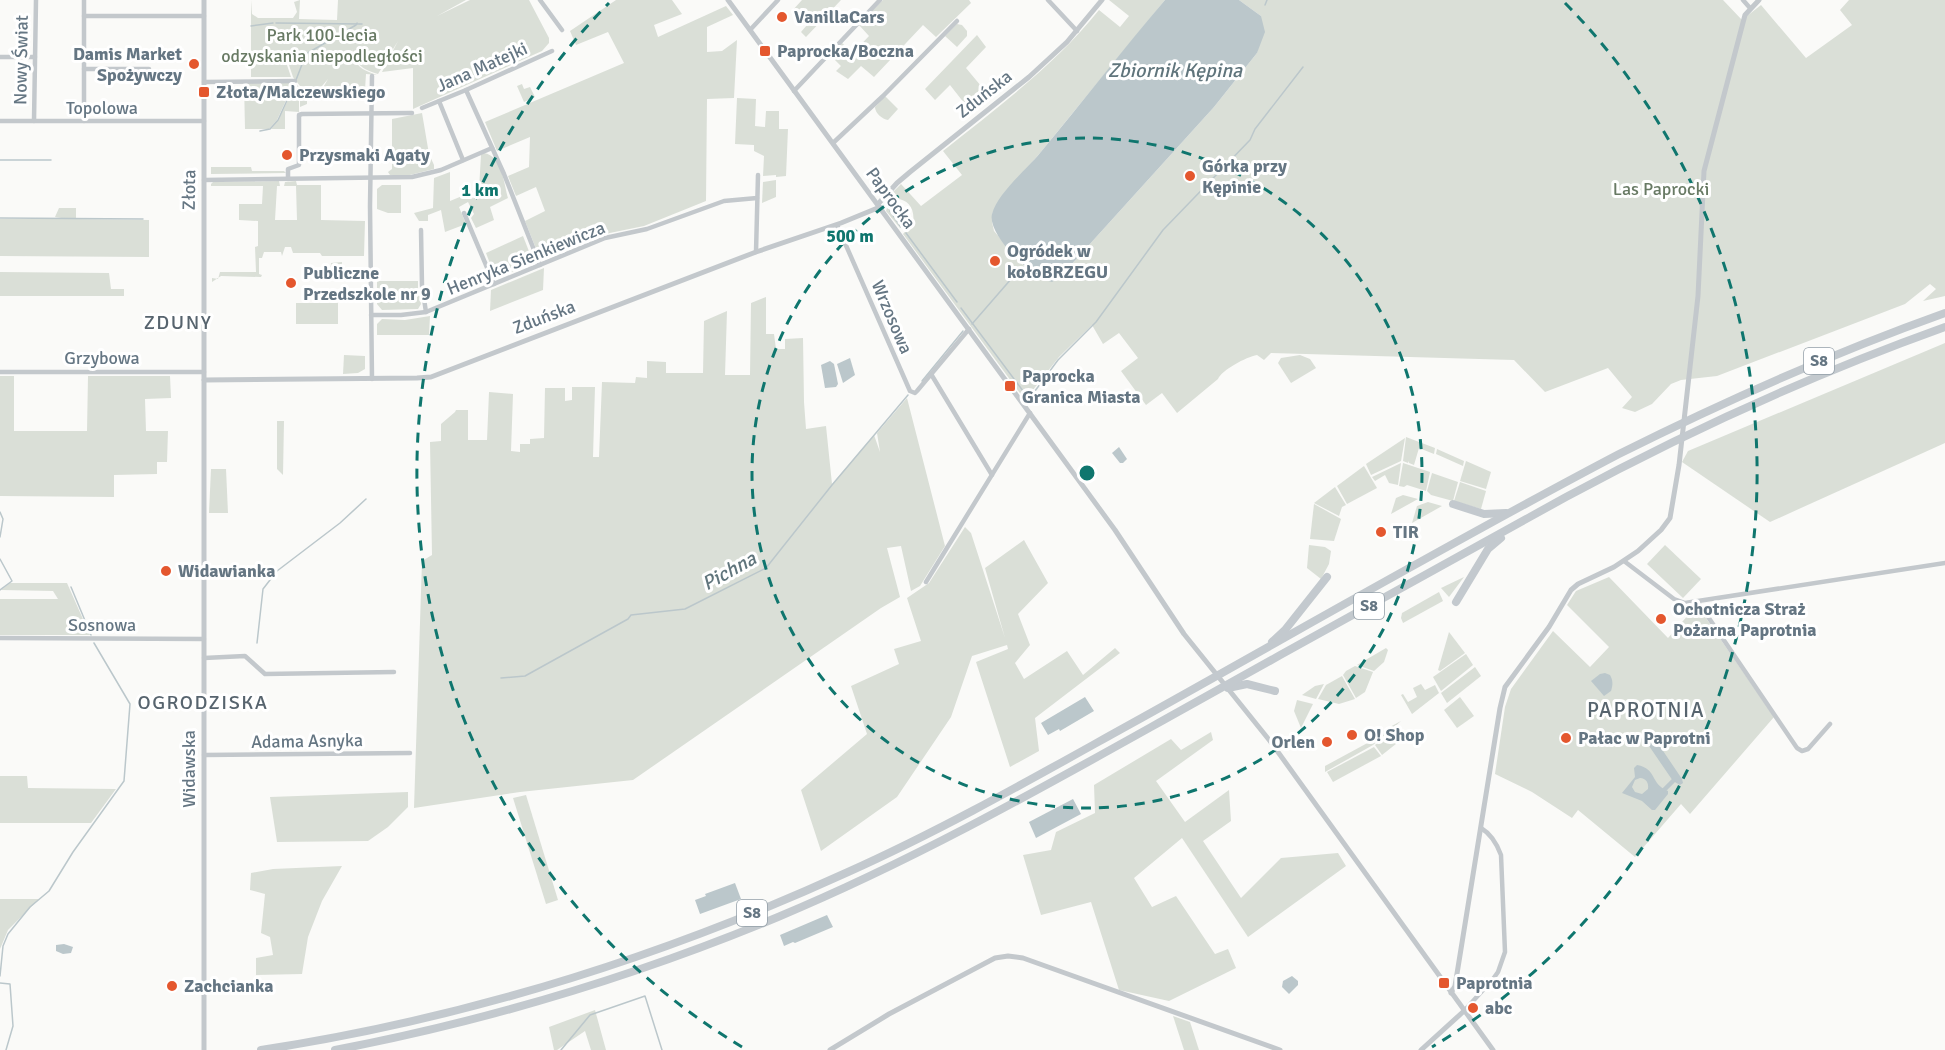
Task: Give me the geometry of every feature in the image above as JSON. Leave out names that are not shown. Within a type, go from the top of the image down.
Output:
[{"type":"highway","name":"S8","points":[[261,1050],[349,1034],[465,1008],[592,971],[729,923],[847,873],[972,812],[1619,454],[1812,364],[1945,314]]},
{"type":"highway","name":"S8","points":[[335,1050],[460,1022],[652,965],[777,917],[878,873],[955,835],[1524,520],[1696,430],[1828,371],[1945,327]]},
{"type":"highway","points":[[1453,504],[1484,514],[1513,512]]},
{"type":"highway","points":[[1456,602],[1488,549],[1524,520]]},
{"type":"highway","points":[[1260,653],[1285,630],[1327,578]]},
{"type":"highway","points":[[1215,692],[1247,684],[1275,691]]},
{"type":"street","name":"Nowy Świat","points":[[33,121],[36,0]]},
{"type":"street","points":[[84,0],[84,121]]},
{"type":"street","name":"Złota","points":[[204,0],[204,380]]},
{"type":"street","points":[[540,0],[562,30]]},
{"type":"street","name":"Paprocka","points":[[728,0],[1115,530],[1184,634],[1299,780],[1493,1050]]},
{"type":"street","points":[[750,30],[778,0]]},
{"type":"street","points":[[794,90],[880,0]]},
{"type":"street","points":[[1048,0],[1077,32]]},
{"type":"street","name":"Zduńska","points":[[204,380],[417,378],[438,374],[756,252],[837,225],[879,206],[897,183],[1029,77],[1077,32],[1102,0]]},
{"type":"street","points":[[1743,0],[1750,8]]},
{"type":"street","points":[[1451,993],[1455,986],[1505,687],[1549,627],[1571,590],[1582,581],[1624,561],[1649,543],[1668,522],[1671,514],[1679,465],[1698,296],[1704,171],[1740,30],[1745,15],[1760,0]]},
{"type":"street","points":[[84,16],[204,16]]},
{"type":"street","points":[[833,143],[957,21]]},
{"type":"street","name":"Jana Matejki","points":[[422,108],[552,51]]},
{"type":"street","points":[[0,57],[35,57]]},
{"type":"street","points":[[84,69],[149,69]]},
{"type":"street","points":[[372,76],[370,178],[372,379]]},
{"type":"street","points":[[204,82],[294,81]]},
{"type":"street","points":[[466,90],[540,265]]},
{"type":"street","points":[[439,101],[464,160]]},
{"type":"street","points":[[288,179],[288,169],[299,165],[299,116],[302,114],[412,113]]},
{"type":"street","name":"Topolowa","points":[[0,121],[204,121]]},
{"type":"street","points":[[204,180],[412,177],[492,148]]},
{"type":"street","points":[[756,252],[758,175]]},
{"type":"street","name":"Henryka Sienkiewicza","points":[[371,315],[426,312],[605,238],[647,229],[723,201],[758,198]]},
{"type":"street","points":[[464,213],[494,284]]},
{"type":"street","name":"Wrzosowa","points":[[837,225],[908,389],[915,393],[969,329]]},
{"type":"street","points":[[421,230],[422,286],[426,312]]},
{"type":"street","name":"Grzybowa","points":[[0,372],[204,372]]},
{"type":"street","points":[[931,374],[992,475]]},
{"type":"street","name":"Widawska","points":[[204,380],[204,1050]]},
{"type":"street","points":[[926,582],[1030,414]]},
{"type":"street","points":[[1624,561],[1674,600],[1685,603],[1945,563]]},
{"type":"street","points":[[1698,602],[1797,748],[1802,751],[1808,749],[1830,724]]},
{"type":"street","name":"Sosnowa","points":[[0,638],[204,639]]},
{"type":"street","points":[[204,658],[245,656],[265,674],[394,672]]},
{"type":"street","name":"Adama Asnyka","points":[[204,755],[410,753]]},
{"type":"street","points":[[1424,1048],[1464,1011],[1493,979],[1505,952],[1502,861],[1494,841],[1488,832],[1481,828]]},
{"type":"street","points":[[830,1050],[889,1014],[988,962],[1008,956],[1023,958],[1280,1050]]},
{"type":"green space","name":"Park 100-lecia odzyskania niepodległości","points":[[251,0],[252,14],[258,18],[293,18],[297,12],[294,2],[300,0],[299,19],[337,20],[338,0],[466,0],[437,16],[470,0],[529,0],[549,38],[549,43],[542,51],[413,109],[413,68],[382,72],[398,41],[378,74],[360,66],[367,71],[377,75],[366,74],[365,90],[321,91],[328,79],[317,92],[307,92],[307,104],[300,107],[300,86],[293,77],[288,62],[286,62],[291,77],[251,77]]},
{"type":"green space","points":[[616,0],[672,0],[682,14],[654,25],[658,37],[726,6],[733,15],[707,27],[707,52],[722,51],[737,40],[734,98],[707,99],[706,201],[644,226],[595,236],[544,258],[539,256],[525,221],[545,211],[536,187],[516,196],[508,176],[529,167],[530,137],[497,151],[485,122],[624,63],[608,32],[576,45],[570,31]]},
{"type":"green space","points":[[802,0],[841,0],[806,37],[801,32],[807,25],[792,11]]},
{"type":"green space","points":[[883,0],[969,0],[971,3],[936,37],[923,25],[874,77],[861,66],[848,79],[836,71],[841,66],[830,55],[842,43],[853,53],[869,36],[859,25]]},
{"type":"green space","name":"Las Paprocki","points":[[1109,0],[1165,0],[1001,198],[992,214],[994,231],[1023,265],[1045,281],[1060,277],[1214,107],[1257,53],[1261,16],[1239,0],[1723,0],[1742,20],[1761,5],[1806,58],[1852,25],[1840,10],[1849,0],[1945,0],[1945,296],[1923,301],[1936,289],[1930,284],[1905,304],[1717,376],[1681,380],[1671,384],[1652,404],[1635,412],[1622,408],[1632,397],[1608,368],[1545,392],[1514,360],[1271,353],[1264,360],[1257,355],[1252,356],[1229,368],[1177,413],[1162,393],[1146,405],[1121,371],[1138,358],[1119,333],[1103,344],[1092,325],[1059,357],[1025,400],[903,234],[913,223],[911,207],[903,200],[887,201],[886,199],[901,184],[921,206],[962,175],[943,151],[1045,67],[1099,10],[1120,27],[1129,16]]},
{"type":"green space","points":[[957,24],[962,25],[967,31],[967,36],[957,47],[945,36]]},
{"type":"green space","points":[[977,35],[986,47],[966,68],[991,98],[972,113],[950,85],[935,100],[925,89]]},
{"type":"green space","points":[[244,83],[294,83],[277,120],[269,129],[245,129]]},
{"type":"green space","points":[[296,84],[299,87],[299,112],[285,111],[285,129],[271,129],[278,120]]},
{"type":"green space","points":[[522,84],[524,89],[530,87],[535,97],[524,102],[517,86]]},
{"type":"green space","points":[[885,96],[898,109],[888,120],[879,115],[875,107]]},
{"type":"green space","points":[[737,98],[756,99],[755,126],[765,127],[766,111],[779,111],[779,129],[788,129],[786,176],[763,176],[764,156],[754,151],[754,145],[735,144]]},
{"type":"green space","points":[[422,113],[434,169],[410,175],[390,175],[388,172],[392,169],[392,119]]},
{"type":"green space","points":[[484,153],[495,159],[508,198],[490,207],[494,220],[476,228],[471,218],[474,214],[468,202],[459,207],[466,224],[445,232],[441,210],[428,215],[428,221],[419,221],[414,213],[433,208],[434,178],[450,172],[450,201],[479,189],[481,155]]},
{"type":"green space","points":[[211,167],[251,167],[252,171],[284,171],[286,173],[211,174]]},
{"type":"green space","points":[[776,180],[776,197],[762,203],[763,182]]},
{"type":"green space","points":[[279,181],[275,220],[297,220],[296,186],[284,186],[285,182],[296,181],[297,185],[321,185],[321,220],[365,221],[364,256],[293,253],[291,247],[285,247],[282,256],[281,252],[264,252],[262,258],[259,258],[261,277],[221,276],[218,278],[220,272],[256,272],[255,247],[258,246],[258,221],[239,220],[239,204],[262,204],[263,186],[211,186],[213,182]]},
{"type":"green space","points":[[382,185],[401,185],[401,213],[388,213],[377,209],[377,189]]},
{"type":"green space","points":[[894,203],[900,205],[909,216],[906,224],[900,228],[886,211],[888,205]]},
{"type":"green space","points":[[59,208],[76,208],[76,219],[149,220],[149,257],[0,256],[0,219],[67,219],[55,217]]},
{"type":"green space","points":[[523,236],[532,259],[530,264],[500,277],[494,274],[486,253]]},
{"type":"green space","points":[[342,262],[341,279],[330,278],[331,263]]},
{"type":"green space","points":[[544,268],[543,290],[490,311],[491,290]]},
{"type":"green space","points":[[0,272],[109,273],[111,289],[124,289],[124,296],[0,296]]},
{"type":"green space","points":[[377,281],[418,281],[421,304],[418,309],[382,310],[377,304]]},
{"type":"green space","points":[[766,297],[766,334],[774,334],[776,349],[785,349],[785,339],[803,338],[806,429],[826,426],[832,484],[874,435],[880,452],[877,433],[907,398],[945,546],[920,586],[911,591],[901,546],[887,548],[900,597],[633,780],[520,792],[414,808],[422,561],[432,555],[430,442],[441,441],[441,424],[456,410],[468,410],[468,440],[487,440],[489,392],[513,394],[511,451],[520,452],[520,444],[530,444],[530,439],[544,438],[545,388],[565,388],[565,401],[572,400],[572,387],[595,387],[593,457],[599,457],[602,382],[635,383],[636,377],[647,378],[647,361],[666,362],[666,373],[703,373],[704,321],[727,311],[725,375],[750,375],[751,303]]},
{"type":"green space","points":[[296,303],[338,303],[338,324],[296,324]]},
{"type":"green space","points":[[430,316],[429,335],[377,335],[377,324],[382,319],[405,320]]},
{"type":"green space","points":[[1945,343],[1945,443],[1770,522],[1682,462],[1688,451]]},
{"type":"green space","points":[[344,355],[365,356],[365,369],[358,373],[343,374]]},
{"type":"green space","points":[[1300,355],[1310,359],[1316,368],[1291,383],[1278,363],[1281,358]]},
{"type":"green space","points":[[0,376],[14,376],[14,431],[87,431],[88,376],[170,376],[171,398],[145,399],[146,431],[168,431],[167,462],[157,462],[157,474],[114,475],[114,497],[0,496]]},
{"type":"green space","points":[[277,421],[284,421],[283,475],[277,469]]},
{"type":"green space","points":[[1406,437],[1435,448],[1434,454],[1419,448],[1414,465],[1409,461],[1408,463],[1403,461]]},
{"type":"green space","points":[[1405,438],[1401,461],[1371,475],[1366,464]]},
{"type":"green space","points":[[1437,449],[1464,461],[1463,466],[1436,454]]},
{"type":"green space","points":[[1466,461],[1491,472],[1486,489],[1460,481]]},
{"type":"green space","points":[[1401,463],[1398,485],[1389,483],[1385,475],[1375,481],[1372,477]]},
{"type":"green space","points":[[1403,463],[1430,472],[1426,491],[1407,485],[1399,486]]},
{"type":"green space","points":[[1364,466],[1377,488],[1347,504],[1337,486]]},
{"type":"green space","points":[[211,469],[226,469],[228,513],[209,513]]},
{"type":"green space","points":[[1432,473],[1458,482],[1453,501],[1431,495],[1427,491]]},
{"type":"green space","points":[[1460,482],[1486,491],[1481,509],[1454,501]]},
{"type":"green space","points":[[1335,487],[1346,505],[1342,507],[1339,516],[1314,503]]},
{"type":"green space","points":[[1403,495],[1418,499],[1391,514],[1396,498]]},
{"type":"green space","points":[[1428,502],[1442,506],[1412,523],[1417,506]]},
{"type":"green space","points":[[1314,504],[1341,519],[1334,541],[1310,539]]},
{"type":"green space","points":[[965,527],[971,533],[1005,638],[985,568],[1024,540],[1048,583],[1018,614],[1030,645],[1015,663],[1024,679],[1067,651],[1083,675],[1115,648],[1120,653],[1035,718],[1039,751],[1010,767],[976,662],[1008,649],[1007,645],[972,656],[951,717],[897,797],[821,851],[801,790],[867,734],[851,686],[899,664],[894,649],[921,641],[907,598],[929,583]]},
{"type":"green space","points":[[1309,545],[1325,547],[1331,551],[1329,564],[1321,579],[1307,568]]},
{"type":"green space","points":[[1665,545],[1701,579],[1683,598],[1647,564]]},
{"type":"green space","points":[[1464,577],[1449,597],[1441,588]]},
{"type":"green space","points":[[1609,577],[1668,638],[1697,605],[1774,717],[1690,814],[1681,804],[1635,857],[1578,810],[1572,818],[1532,792],[1495,774],[1505,707],[1511,689],[1553,631],[1590,667],[1609,647],[1567,605],[1576,591]]},
{"type":"green space","points":[[10,583],[67,583],[90,635],[0,635],[0,599],[58,599],[53,591],[1,590]]},
{"type":"green space","points":[[1439,592],[1443,601],[1403,623],[1402,613]]},
{"type":"green space","points":[[1449,632],[1465,653],[1440,671],[1438,670]]},
{"type":"green space","points":[[1386,648],[1388,650],[1384,662],[1374,671],[1357,665]]},
{"type":"green space","points":[[1466,654],[1473,665],[1441,691],[1433,677]]},
{"type":"green space","points":[[1355,666],[1373,672],[1365,692],[1356,698],[1343,675]]},
{"type":"green space","points":[[1475,667],[1481,676],[1447,703],[1441,693]]},
{"type":"green space","points":[[1342,676],[1355,699],[1339,704],[1318,699],[1326,685]]},
{"type":"green space","points":[[1324,684],[1316,699],[1302,695],[1315,686]]},
{"type":"green space","points":[[1421,684],[1425,690],[1435,685],[1439,693],[1412,714],[1401,695],[1403,694],[1408,702],[1417,697],[1413,688]]},
{"type":"green space","points":[[1460,697],[1474,716],[1457,728],[1444,710]]},
{"type":"green space","points":[[1297,700],[1313,704],[1301,728],[1294,711]]},
{"type":"green space","points":[[1401,721],[1373,745],[1325,772],[1325,766],[1373,740],[1377,734]]},
{"type":"green space","points":[[1399,726],[1406,736],[1382,755],[1375,745]]},
{"type":"green space","points":[[1211,732],[1213,740],[1156,781],[1185,822],[1229,790],[1231,821],[1203,841],[1241,898],[1281,858],[1338,853],[1346,866],[1248,937],[1182,838],[1134,878],[1152,907],[1176,896],[1215,954],[1228,949],[1236,968],[1169,1001],[1119,990],[1091,902],[1041,915],[1023,855],[1051,850],[1056,832],[1095,813],[1094,785],[1171,739],[1181,750]]},
{"type":"green space","points":[[1374,747],[1381,756],[1333,782],[1327,772]]},
{"type":"green space","points":[[0,776],[27,776],[28,788],[116,789],[91,823],[0,823]]},
{"type":"green space","points":[[408,792],[408,807],[388,827],[368,841],[277,842],[270,797]]},
{"type":"green space","points":[[526,795],[558,900],[546,904],[513,798]]},
{"type":"green space","points":[[342,866],[322,901],[308,937],[302,974],[256,975],[256,958],[273,955],[270,937],[261,933],[265,894],[250,890],[251,873],[273,869]]},
{"type":"green space","points":[[0,899],[39,899],[8,930],[0,949]]},
{"type":"green space","points":[[595,1010],[606,1050],[591,1050],[585,1031],[554,1050],[549,1027]]},
{"type":"green space","points":[[1173,1016],[1190,1022],[1199,1050],[1184,1050]]},
{"type":"water","name":"Zbiornik Kępina","points":[[1165,0],[1239,0],[1261,16],[1265,32],[1257,53],[1214,107],[1060,277],[1052,282],[1044,279],[1023,265],[1004,244],[992,223],[995,206]]},
{"type":"water","points":[[850,358],[855,375],[843,383],[837,364]]},
{"type":"water","points":[[830,361],[834,364],[838,384],[836,387],[825,388],[821,365]]},
{"type":"water","points":[[1119,447],[1127,459],[1123,463],[1120,463],[1112,453]]},
{"type":"water","points":[[1605,673],[1610,675],[1612,685],[1611,691],[1604,696],[1591,681]]},
{"type":"water","points":[[1085,697],[1094,711],[1060,731],[1059,729],[1048,735],[1041,723]]},
{"type":"water","points":[[1649,731],[1654,733],[1655,739],[1682,779],[1683,783],[1680,785],[1673,781],[1647,743],[1641,740],[1641,737]]},
{"type":"water","points":[[1637,765],[1644,767],[1662,788],[1668,791],[1655,810],[1642,801],[1622,793],[1635,777],[1634,768]],"holes":[[[1640,778],[1647,781],[1648,787],[1642,794],[1635,792],[1632,787],[1635,780]]]},
{"type":"water","points":[[1073,799],[1081,814],[1036,838],[1029,822]]},
{"type":"water","points":[[735,883],[741,899],[700,914],[695,900]]},
{"type":"water","points":[[827,915],[833,927],[784,946],[780,935]]},
{"type":"water","points":[[64,944],[73,947],[71,953],[63,954],[56,951],[56,945]]},
{"type":"water","points":[[1292,976],[1298,981],[1298,985],[1289,994],[1282,987],[1283,981]]},
{"type":"waterway","name":"Pichna","points":[[1265,5],[1267,0]]},
{"type":"waterway","points":[[251,26],[273,23]]},
{"type":"waterway","points":[[276,23],[362,24]]},
{"type":"waterway","points":[[296,80],[306,54],[357,23]]},
{"type":"waterway","points":[[961,308],[1029,399],[1058,360],[1096,322],[1163,230],[1250,140],[1255,129],[1303,67]]},
{"type":"waterway","points":[[260,131],[270,129],[278,120],[295,83]]},
{"type":"waterway","points":[[0,160],[51,160]]},
{"type":"waterway","points":[[890,211],[901,227]]},
{"type":"waterway","points":[[0,218],[143,219]]},
{"type":"waterway","points":[[906,233],[957,302]]},
{"type":"waterway","points":[[972,324],[1018,271]]},
{"type":"waterway","name":"Pichna","points":[[922,381],[963,331]]},
{"type":"waterway","name":"Pichna","points":[[501,678],[525,676],[628,619],[631,615],[685,609],[766,568],[908,395]]},
{"type":"waterway","points":[[257,643],[263,589],[277,571],[340,523],[366,499]]},
{"type":"waterway","points":[[0,512],[3,519],[0,537]]},
{"type":"waterway","points":[[0,559],[12,581],[0,590]]},
{"type":"waterway","points":[[71,587],[91,635]]},
{"type":"waterway","points":[[0,976],[3,946],[8,934],[30,907],[49,891],[73,852],[124,781],[130,704],[94,643]]},
{"type":"waterway","points":[[1664,790],[1673,781]]},
{"type":"waterway","points":[[0,983],[10,984],[13,1026],[6,1050]]},
{"type":"waterway","points":[[561,1050],[590,1015],[645,996],[662,1050]]},
{"type":"place","name":"VanillaCars","points":[[782,17]]},
{"type":"place","name":"Paprocka/Boczna","points":[[765,51]]},
{"type":"place","name":"Damis Market Spożywczy","points":[[194,64]]},
{"type":"place","name":"Złota/Malczewskiego","points":[[204,92]]},
{"type":"place","name":"Przysmaki Agaty","points":[[287,155]]},
{"type":"place","name":"Górka przy Kępinie","points":[[1190,176]]},
{"type":"place","name":"Ogródek w kołoBRZEGU","points":[[995,261]]},
{"type":"place","name":"Publiczne Przedszkole nr 9","points":[[291,283]]},
{"type":"place","name":"Paprocka Granica Miasta","points":[[1010,386]]},
{"type":"place","name":"TIR","points":[[1381,532]]},
{"type":"place","name":"Widawianka","points":[[166,571]]},
{"type":"place","name":"Ochotnicza Straż Pożarna Paprotnia","points":[[1661,619]]},
{"type":"place","name":"O! Shop","points":[[1352,735]]},
{"type":"place","name":"Pałac w Paprotni","points":[[1566,738]]},
{"type":"place","name":"Orlen","points":[[1327,742]]},
{"type":"place","name":"Paprotnia","points":[[1444,983]]},
{"type":"place","name":"Zachcianka","points":[[172,986]]},
{"type":"place","name":"abc","points":[[1473,1008]]},
{"type":"district","name":"ZDUNY","points":[[178,322]]},
{"type":"district","name":"OGRODZISKA","points":[[203,702]]},
{"type":"district","name":"PAPROTNIA","points":[[1646,710]]}]
